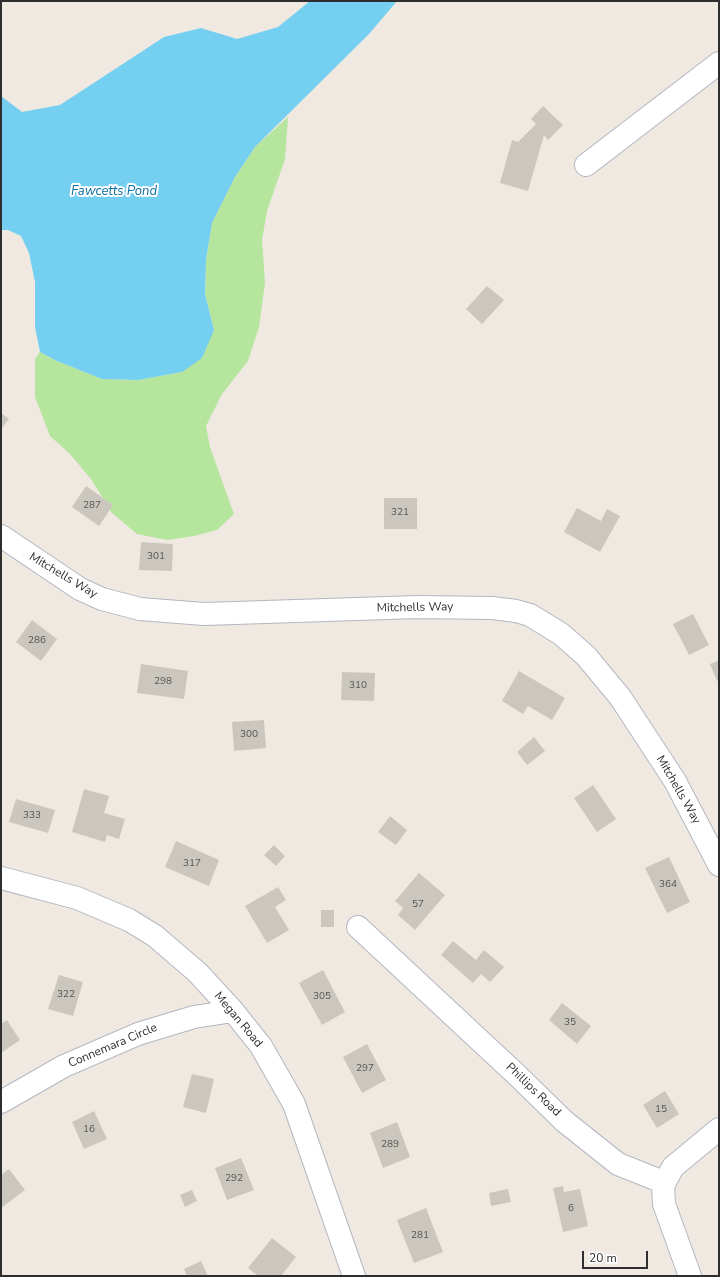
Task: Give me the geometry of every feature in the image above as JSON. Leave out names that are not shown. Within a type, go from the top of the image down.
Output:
[{"type":"street","points":[[586,165],[719,63]]},
{"type":"street","name":"Mitchells Way","points":[[1,536],[80,589],[102,599],[140,609],[204,614],[418,607],[492,608],[516,610],[530,615],[561,634],[586,656],[620,698],[675,781],[719,865]]},
{"type":"street","name":"Megan Road","points":[[1,878],[77,898],[129,920],[155,936],[191,967],[233,1011],[261,1046],[294,1104],[354,1276]]},
{"type":"street","name":"Phillips Road","points":[[358,927],[518,1076],[564,1121],[618,1164],[663,1182]]},
{"type":"street","name":"Connemara Circle","points":[[1,1102],[64,1066],[138,1034],[194,1017],[233,1011]]},
{"type":"street","points":[[690,1276],[664,1204],[663,1182],[673,1167],[719,1129]]},
{"type":"green space","points":[[288,117],[285,159],[267,211],[262,240],[265,283],[259,327],[248,361],[222,394],[206,426],[210,447],[234,514],[217,530],[194,536],[167,540],[137,534],[112,513],[91,479],[69,453],[50,436],[35,397],[35,359],[40,352],[57,361],[102,379],[138,380],[182,372],[214,330],[205,294],[206,260],[212,223],[235,177],[255,147]]},
{"type":"water","name":"Fawcetts Pond","points":[[310,1],[397,1],[369,34],[255,147],[235,177],[212,223],[206,260],[205,294],[214,330],[202,358],[182,372],[138,380],[102,379],[57,361],[40,352],[35,327],[35,282],[29,253],[21,236],[8,230],[1,230],[1,96],[22,112],[60,105],[164,37],[201,28],[237,39],[278,27]]},
{"type":"building","points":[[543,106],[563,125],[548,140],[544,135],[528,191],[500,183],[512,140],[518,142],[536,124],[531,119]]},
{"type":"building","points":[[487,286],[504,300],[482,324],[466,309]]},
{"type":"building","points":[[1,413],[9,419],[1,429]]},
{"type":"building","points":[[86,486],[113,505],[99,526],[72,507]]},
{"type":"building","points":[[384,498],[417,498],[417,529],[384,529]]},
{"type":"building","points":[[577,508],[601,521],[607,509],[620,516],[600,552],[564,532]]},
{"type":"building","points":[[141,542],[173,544],[172,571],[139,570]]},
{"type":"building","points":[[693,614],[709,645],[689,655],[673,624]]},
{"type":"building","points":[[32,620],[57,639],[41,661],[16,642]]},
{"type":"building","points":[[719,660],[719,680],[717,681],[710,664]]},
{"type":"building","points":[[141,664],[188,671],[184,699],[137,693]]},
{"type":"building","points":[[519,671],[565,698],[552,720],[528,706],[523,714],[502,701]]},
{"type":"building","points":[[342,672],[375,673],[374,701],[341,700]]},
{"type":"building","points":[[264,720],[266,748],[234,751],[232,722]]},
{"type":"building","points":[[534,737],[545,751],[527,765],[517,752]]},
{"type":"building","points":[[593,785],[616,819],[597,832],[574,798]]},
{"type":"building","points":[[84,789],[109,796],[104,813],[125,819],[119,839],[107,835],[105,842],[72,832]]},
{"type":"building","points":[[16,799],[55,810],[48,833],[9,822]]},
{"type":"building","points":[[390,816],[407,830],[396,845],[378,832]]},
{"type":"building","points":[[176,841],[219,860],[209,886],[165,867]]},
{"type":"building","points":[[274,845],[285,856],[276,866],[264,855]]},
{"type":"building","points":[[669,857],[690,902],[667,913],[645,868]]},
{"type":"building","points":[[419,873],[445,895],[415,930],[398,915],[403,908],[395,901]]},
{"type":"building","points":[[278,887],[286,900],[275,907],[289,930],[267,943],[245,906]]},
{"type":"building","points":[[321,910],[334,910],[334,927],[321,927]]},
{"type":"building","points":[[453,941],[476,960],[484,950],[504,967],[490,982],[481,974],[473,983],[441,955]]},
{"type":"building","points":[[323,970],[345,1012],[322,1025],[299,983]]},
{"type":"building","points":[[59,975],[83,982],[73,1016],[48,1009]]},
{"type":"building","points":[[562,1003],[591,1026],[577,1044],[549,1020]]},
{"type":"building","points":[[7,1020],[20,1040],[1,1053],[1,1024]]},
{"type":"building","points":[[367,1044],[386,1080],[362,1093],[343,1057]]},
{"type":"building","points":[[192,1074],[214,1079],[206,1113],[183,1107]]},
{"type":"building","points":[[665,1091],[679,1114],[657,1128],[643,1105]]},
{"type":"building","points":[[94,1111],[107,1139],[84,1149],[72,1122]]},
{"type":"building","points":[[397,1122],[410,1157],[383,1168],[370,1133]]},
{"type":"building","points":[[241,1158],[254,1190],[227,1200],[215,1168]]},
{"type":"building","points":[[9,1169],[25,1190],[1,1208],[1,1175]]},
{"type":"building","points":[[563,1186],[564,1192],[580,1189],[588,1226],[563,1232],[553,1188]]},
{"type":"building","points":[[508,1189],[511,1202],[491,1206],[489,1193]]},
{"type":"building","points":[[192,1190],[197,1201],[185,1207],[180,1195]]},
{"type":"building","points":[[426,1208],[443,1252],[414,1263],[397,1220]]},
{"type":"building","points":[[272,1238],[296,1257],[281,1276],[258,1276],[248,1268]]},
{"type":"building","points":[[201,1261],[208,1276],[187,1276],[184,1269]]}]
